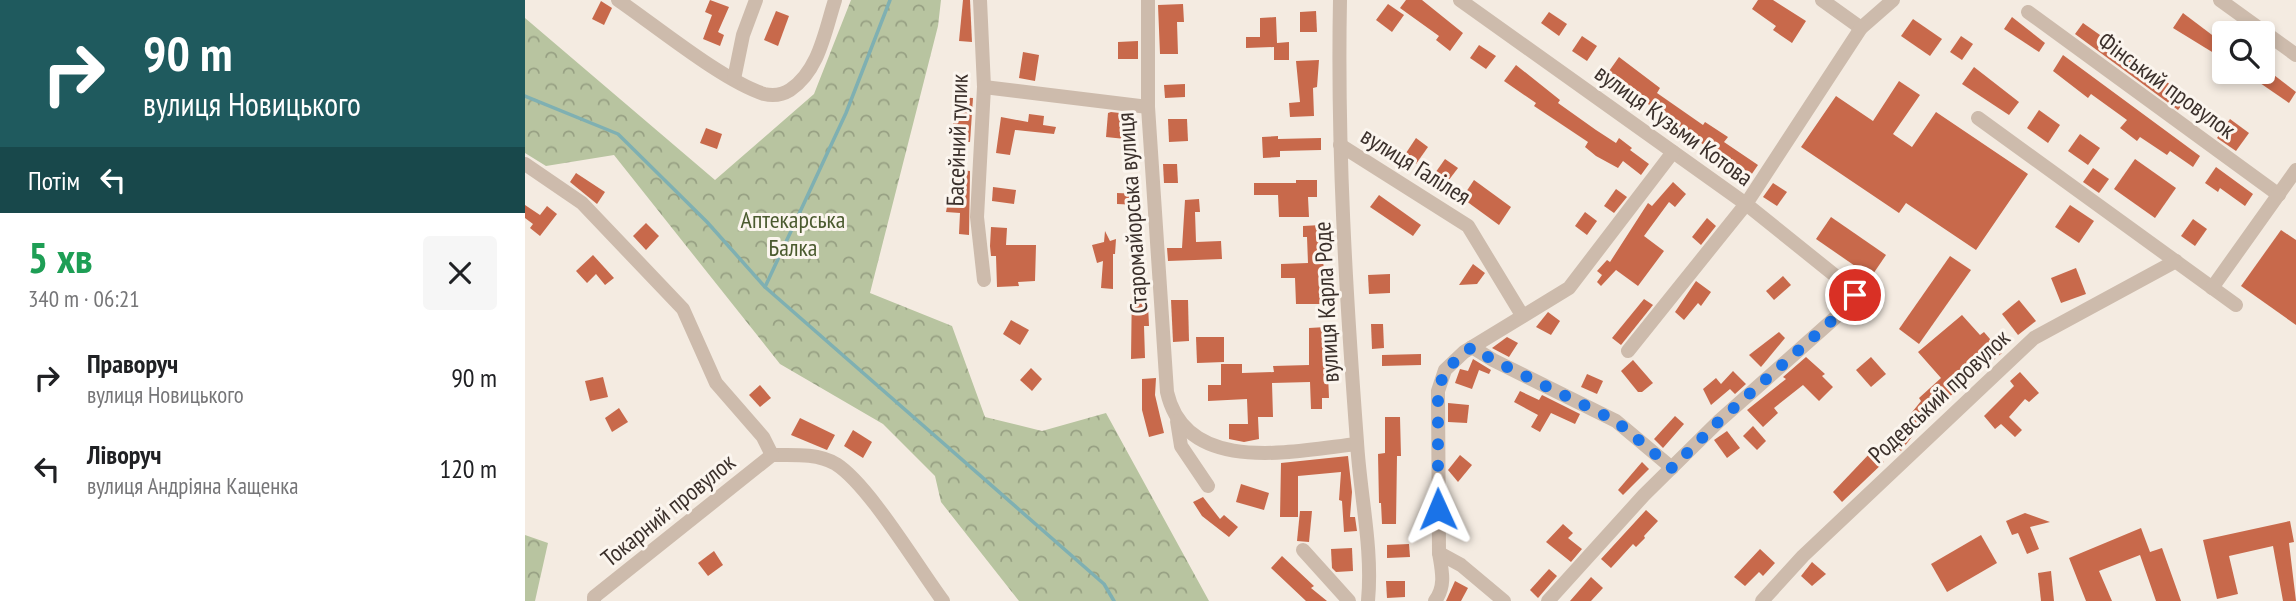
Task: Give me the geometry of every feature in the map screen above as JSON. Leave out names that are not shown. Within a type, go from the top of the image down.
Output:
[{"type":"street","points":[[618,0],[734,79],[764,94],[775,96],[787,92],[804,78],[817,58],[835,0]]},
{"type":"street","points":[[734,79],[743,35],[756,0]]},
{"type":"street","name":"Басейний тупик","points":[[980,0],[984,86],[977,217],[984,280]]},
{"type":"street","name":"Старомайорська вулиця","points":[[1148,0],[1148,107],[1167,393],[1177,421],[1181,446],[1208,486]]},
{"type":"street","name":"вулиця Карла Роде","points":[[1340,0],[1340,145],[1357,444],[1370,578],[1368,601]]},
{"type":"street","name":"вулиця Кузьми Котова","points":[[1460,0],[1746,204],[1853,290],[1854,301],[1719,421],[1672,468]]},
{"type":"street","points":[[1822,0],[1861,29]]},
{"type":"street","points":[[1628,351],[1746,204],[1861,29],[1893,0]]},
{"type":"street","points":[[2220,0],[2296,55]]},
{"type":"street","name":"Фінський провулок","points":[[2028,12],[2279,195]]},
{"type":"street","points":[[984,86],[1148,107]]},
{"type":"street","points":[[1977,118],[2236,305]]},
{"type":"street","name":"вулиця Галілея","points":[[1340,145],[1468,226],[1522,314]]},
{"type":"street","points":[[1435,601],[1441,592],[1438,391],[1445,370],[1472,347],[1522,314],[1569,288],[1673,152]]},
{"type":"street","points":[[525,164],[582,203],[683,309],[716,383],[763,438],[772,455],[807,455],[834,463],[858,483],[943,601]]},
{"type":"street","points":[[2213,288],[2296,170]]},
{"type":"street","name":"Родевський провулок","points":[[1762,601],[1811,548],[2034,338],[2176,261]]},
{"type":"street","points":[[1472,347],[1616,421],[1672,468],[1548,601]]},
{"type":"street","points":[[1177,421],[1201,441],[1228,452],[1293,451],[1357,444]]},
{"type":"street","name":"Токарний провулок","points":[[594,601],[594,597],[772,455]]},
{"type":"street","points":[[1303,551],[1349,601]]},
{"type":"street","points":[[1439,553],[1461,565],[1504,601]]},
{"type":"green space","name":"Аптекарська Балка","points":[[851,0],[941,0],[938,26],[870,293],[952,326],[985,417],[1042,431],[1106,413],[1209,601],[1019,601],[941,502],[935,476],[883,424],[780,364],[614,155],[546,166],[525,153],[525,18],[715,180],[814,94]]},
{"type":"green space","points":[[525,535],[548,543],[535,601],[525,601]]},
{"type":"building","points":[[710,0],[729,7],[718,32],[724,35],[720,46],[703,39],[712,15],[705,12]]},
{"type":"building","points":[[963,0],[970,0],[972,42],[959,41]]},
{"type":"building","points":[[1406,0],[1422,0],[1463,33],[1450,51],[1436,40],[1439,36],[1400,8]]},
{"type":"building","points":[[1758,0],[1773,0],[1806,21],[1792,43],[1773,30],[1776,26],[1752,9]]},
{"type":"building","points":[[601,1],[612,8],[604,25],[592,19]]},
{"type":"building","points":[[1183,4],[1184,22],[1177,22],[1178,54],[1160,54],[1158,5]]},
{"type":"building","points":[[1388,4],[1404,15],[1392,32],[1376,20]]},
{"type":"building","points":[[776,11],[789,16],[778,46],[764,40]]},
{"type":"building","points":[[1316,11],[1317,32],[1300,32],[1300,12]]},
{"type":"building","points":[[1549,12],[1567,24],[1559,36],[1541,23]]},
{"type":"building","points":[[2183,13],[2212,35],[2212,52],[2173,28]]},
{"type":"building","points":[[1276,17],[1277,43],[1289,42],[1289,60],[1274,60],[1274,47],[1246,48],[1246,37],[1260,37],[1260,18]]},
{"type":"building","points":[[2012,17],[2045,43],[2039,52],[2004,29]]},
{"type":"building","points":[[1913,19],[1942,39],[1930,56],[1901,36]]},
{"type":"building","points":[[2083,23],[2188,97],[2178,110],[2075,34]]},
{"type":"building","points":[[1582,36],[1597,46],[1587,61],[1572,51]]},
{"type":"building","points":[[1961,36],[1973,44],[1962,60],[1950,52]]},
{"type":"building","points":[[1138,41],[1138,59],[1118,59],[1118,42]]},
{"type":"building","points":[[1479,45],[1496,56],[1486,69],[1470,58]]},
{"type":"building","points":[[1023,52],[1039,55],[1035,81],[1019,78]]},
{"type":"building","points":[[2063,55],[2200,156],[2193,167],[2170,151],[2167,155],[2140,137],[2137,141],[2120,128],[2127,120],[2091,94],[2088,98],[2053,71]]},
{"type":"building","points":[[1619,57],[1660,88],[1657,93],[1703,125],[1705,122],[1728,137],[1724,142],[1758,165],[1749,178],[1607,74]]},
{"type":"building","points":[[1319,60],[1317,87],[1313,88],[1314,116],[1290,117],[1289,103],[1300,102],[1296,61]]},
{"type":"building","points":[[1516,65],[1560,100],[1558,103],[1616,143],[1619,138],[1632,148],[1630,150],[1649,164],[1641,175],[1623,161],[1618,168],[1596,156],[1585,147],[1588,142],[1534,106],[1536,103],[1504,81]]},
{"type":"building","points":[[1974,67],[2019,102],[2009,115],[1962,84]]},
{"type":"building","points":[[2275,76],[2296,92],[2289,103],[2261,84],[2275,84]]},
{"type":"building","points":[[1899,81],[1920,95],[1893,134],[1912,147],[1936,112],[2028,174],[1976,250],[1906,203],[1899,213],[1801,147],[1836,96],[1873,121]]},
{"type":"building","points":[[1185,84],[1185,97],[1165,98],[1164,85]]},
{"type":"building","points":[[955,97],[973,98],[970,142],[952,141]]},
{"type":"building","points":[[2039,110],[2060,125],[2048,143],[2027,128]]},
{"type":"building","points":[[1108,113],[1128,114],[1125,139],[1106,137]]},
{"type":"building","points":[[1029,114],[1044,116],[1043,125],[1056,127],[1054,134],[1015,130],[1010,155],[996,153],[1001,117],[1028,122]]},
{"type":"building","points":[[1168,119],[1187,119],[1188,141],[1169,142]]},
{"type":"building","points":[[2230,119],[2249,133],[2236,151],[2217,138]]},
{"type":"building","points":[[706,128],[722,134],[717,149],[700,143]]},
{"type":"building","points":[[2080,134],[2100,148],[2088,165],[2068,151]]},
{"type":"building","points":[[1278,136],[1278,139],[1321,138],[1321,150],[1280,151],[1280,157],[1263,158],[1262,137]]},
{"type":"building","points":[[1416,138],[1428,147],[1416,164],[1404,156]]},
{"type":"building","points":[[1445,159],[1458,168],[1445,185],[1433,176]]},
{"type":"building","points":[[2135,159],[2176,188],[2155,218],[2114,189]]},
{"type":"building","points":[[1163,164],[1177,164],[1178,183],[1164,183]]},
{"type":"building","points":[[2216,167],[2253,194],[2245,206],[2220,188],[2218,192],[2205,183]]},
{"type":"building","points":[[2093,168],[2109,179],[2099,193],[2083,182]]},
{"type":"building","points":[[954,169],[970,171],[969,235],[959,234],[960,213],[946,212]]},
{"type":"building","points":[[576,173],[605,192],[597,204],[570,182]]},
{"type":"building","points":[[1296,180],[1317,180],[1317,197],[1308,197],[1309,217],[1279,217],[1278,195],[1254,195],[1254,183],[1296,183]]},
{"type":"building","points":[[1474,180],[1511,207],[1499,225],[1462,198]]},
{"type":"building","points":[[1673,182],[1686,194],[1675,207],[1669,202],[1644,236],[1664,251],[1638,286],[1616,270],[1601,286],[1597,282],[1602,275],[1597,271],[1607,260],[1610,262],[1648,203],[1652,206]]},
{"type":"building","points":[[1773,183],[1787,192],[1777,206],[1763,197]]},
{"type":"building","points":[[993,187],[1016,190],[1014,204],[992,201]]},
{"type":"building","points":[[1616,189],[1627,197],[1614,213],[1604,206]]},
{"type":"building","points":[[1117,193],[1140,194],[1140,205],[1117,204]]},
{"type":"building","points":[[1379,195],[1421,225],[1413,236],[1370,207]]},
{"type":"building","points":[[1199,199],[1200,212],[1195,212],[1196,242],[1221,241],[1222,259],[1168,261],[1167,248],[1182,248],[1185,200]]},
{"type":"building","points":[[525,205],[540,215],[547,206],[557,214],[540,236],[530,228],[533,224],[525,218]]},
{"type":"building","points":[[2070,205],[2094,221],[2079,243],[2055,227]]},
{"type":"building","points":[[1585,212],[1597,221],[1587,235],[1575,226]]},
{"type":"building","points":[[1831,217],[1886,255],[1871,277],[1816,239]]},
{"type":"building","points":[[1707,218],[1716,226],[1701,245],[1692,237]]},
{"type":"building","points":[[2193,219],[2207,229],[2195,246],[2181,236]]},
{"type":"building","points":[[646,223],[659,236],[646,250],[633,236]]},
{"type":"building","points":[[1321,225],[1324,274],[1319,275],[1320,304],[1296,304],[1295,278],[1281,278],[1281,264],[1308,263],[1307,237],[1303,237],[1303,226]]},
{"type":"building","points":[[991,227],[1007,228],[1006,245],[1036,245],[1035,281],[1018,282],[1019,286],[997,287],[996,256],[991,256],[990,246]]},
{"type":"building","points":[[2281,230],[2296,240],[2296,325],[2241,286]]},
{"type":"building","points":[[1105,231],[1110,241],[1116,239],[1113,289],[1101,288],[1103,261],[1097,263],[1092,245],[1104,242]]},
{"type":"building","points":[[593,255],[614,278],[605,285],[596,274],[587,283],[576,271]]},
{"type":"building","points":[[1950,256],[1971,270],[1919,344],[1899,329]]},
{"type":"building","points":[[1473,264],[1485,273],[1477,284],[1459,285]]},
{"type":"building","points":[[2076,268],[2086,294],[2061,303],[2051,278]]},
{"type":"building","points":[[1390,274],[1390,293],[1369,294],[1368,275]]},
{"type":"building","points":[[1783,276],[1791,285],[1774,300],[1766,291]]},
{"type":"building","points":[[1696,281],[1711,292],[1701,306],[1698,303],[1684,320],[1675,312]]},
{"type":"building","points":[[1132,282],[1147,282],[1149,326],[1144,326],[1145,358],[1131,359]]},
{"type":"building","points":[[1644,299],[1653,305],[1621,345],[1612,338]]},
{"type":"building","points":[[1171,300],[1188,300],[1189,341],[1173,342]]},
{"type":"building","points":[[2019,300],[2036,321],[2018,335],[2002,314]]},
{"type":"building","points":[[1548,312],[1560,321],[1551,335],[1536,327]]},
{"type":"building","points":[[1962,315],[1980,335],[1984,332],[2002,353],[1931,412],[1901,451],[1891,441],[1912,419],[1909,416],[1921,401],[1919,398],[1941,378],[1918,352]]},
{"type":"building","points":[[1011,320],[1029,330],[1020,345],[1003,334]]},
{"type":"building","points":[[1371,324],[1383,324],[1384,348],[1372,349]]},
{"type":"building","points":[[1326,327],[1329,398],[1322,398],[1322,409],[1311,409],[1310,382],[1272,383],[1273,417],[1258,417],[1259,439],[1244,442],[1229,439],[1229,424],[1248,424],[1247,399],[1208,401],[1208,385],[1221,385],[1221,364],[1242,364],[1242,373],[1274,372],[1273,366],[1309,365],[1309,328]]},
{"type":"building","points":[[1779,332],[1785,338],[1761,367],[1749,355]]},
{"type":"building","points":[[1196,337],[1224,337],[1224,362],[1197,363]]},
{"type":"building","points":[[1507,337],[1518,343],[1509,357],[1492,348]]},
{"type":"building","points":[[1421,354],[1421,365],[1382,366],[1382,355]]},
{"type":"building","points":[[1806,357],[1825,374],[1822,376],[1833,387],[1819,401],[1803,385],[1774,408],[1778,413],[1763,427],[1747,410],[1786,379],[1783,377]]},
{"type":"building","points":[[1871,357],[1886,374],[1871,387],[1856,370]]},
{"type":"building","points":[[1473,359],[1491,370],[1489,374],[1479,370],[1472,389],[1455,383],[1460,369],[1468,371]]},
{"type":"building","points":[[1633,360],[1653,383],[1642,392],[1638,392],[1621,371]]},
{"type":"building","points":[[1031,368],[1042,379],[1032,391],[1020,380]]},
{"type":"building","points":[[1733,371],[1746,384],[1735,394],[1730,389],[1711,405],[1703,389],[1716,378],[1721,384]]},
{"type":"building","points":[[2020,372],[2039,393],[2029,402],[2025,399],[2009,417],[2022,430],[2015,437],[2001,424],[1995,429],[1984,416],[2014,386],[2010,381]]},
{"type":"building","points":[[1587,374],[1603,381],[1597,394],[1581,387]]},
{"type":"building","points":[[603,377],[608,397],[590,401],[585,381]]},
{"type":"building","points":[[1156,378],[1155,395],[1164,433],[1149,437],[1142,410],[1142,379]]},
{"type":"building","points":[[760,385],[771,398],[760,407],[749,395]]},
{"type":"building","points":[[1520,391],[1539,400],[1542,395],[1580,414],[1575,424],[1551,413],[1540,432],[1531,427],[1538,415],[1514,402]]},
{"type":"building","points":[[1448,403],[1469,405],[1467,423],[1448,422]]},
{"type":"building","points":[[619,408],[628,422],[612,432],[605,418]]},
{"type":"building","points":[[1675,416],[1684,424],[1663,448],[1654,439]]},
{"type":"building","points":[[1385,417],[1400,417],[1401,456],[1397,456],[1396,524],[1382,524],[1379,503],[1378,454],[1385,453]]},
{"type":"building","points":[[800,418],[835,435],[827,450],[791,435]]},
{"type":"building","points":[[1753,426],[1766,441],[1757,450],[1743,436]]},
{"type":"building","points":[[853,430],[872,442],[863,458],[844,446]]},
{"type":"building","points":[[1727,431],[1740,448],[1727,458],[1714,440]]},
{"type":"building","points":[[1872,451],[1884,462],[1842,502],[1833,492]]},
{"type":"building","points":[[1460,455],[1472,465],[1458,482],[1448,470]]},
{"type":"building","points":[[1348,456],[1352,492],[1350,517],[1355,517],[1357,531],[1344,532],[1342,501],[1339,500],[1341,472],[1298,476],[1298,517],[1280,517],[1281,463]]},
{"type":"building","points":[[1642,462],[1649,469],[1623,495],[1618,490]]},
{"type":"building","points":[[1241,484],[1269,493],[1264,510],[1236,502]]},
{"type":"building","points":[[1203,497],[1220,519],[1224,515],[1238,527],[1229,537],[1202,516],[1193,502]]},
{"type":"building","points":[[1646,510],[1658,521],[1636,547],[1633,544],[1611,568],[1601,559]]},
{"type":"building","points":[[1300,511],[1312,511],[1309,542],[1297,541]]},
{"type":"building","points":[[2025,513],[2050,522],[2030,527],[2039,549],[2027,554],[2018,533],[2012,535],[2006,521]]},
{"type":"building","points":[[2290,521],[2294,542],[2289,543],[2296,601],[2283,601],[2273,546],[2229,556],[2238,594],[2217,599],[2203,540]]},
{"type":"building","points":[[1563,524],[1573,533],[1568,538],[1582,549],[1571,562],[1546,542]]},
{"type":"building","points":[[2141,528],[2150,552],[2162,548],[2181,601],[2156,601],[2140,555],[2099,571],[2112,601],[2086,601],[2069,558]]},
{"type":"building","points":[[1981,535],[1997,563],[1947,592],[1931,564]]},
{"type":"building","points":[[1409,544],[1410,557],[1387,558],[1387,545]]},
{"type":"building","points":[[1352,548],[1353,571],[1336,572],[1332,568],[1331,549]]},
{"type":"building","points":[[1760,549],[1775,563],[1763,576],[1759,572],[1745,586],[1734,577]]},
{"type":"building","points":[[714,551],[723,565],[708,576],[698,563]]},
{"type":"building","points":[[1282,556],[1314,586],[1311,588],[1327,601],[1306,601],[1271,568]]},
{"type":"building","points":[[1812,562],[1826,574],[1812,586],[1801,576]]},
{"type":"building","points":[[1549,569],[1557,576],[1538,598],[1530,590]]},
{"type":"building","points":[[2051,571],[2054,601],[2041,601],[2038,573]]},
{"type":"building","points":[[1591,577],[1603,588],[1591,601],[1570,601]]},
{"type":"building","points":[[1386,581],[1405,581],[1405,597],[1387,598]]},
{"type":"building","points":[[1455,581],[1468,588],[1461,601],[1446,601]]},
{"type":"waterway","points":[[765,287],[846,113],[890,0]]},
{"type":"waterway","points":[[525,96],[618,134],[707,222],[765,287],[1104,584],[1114,601]]},
{"type":"route","points":[[1438,509],[1438,391],[1445,370],[1472,347],[1616,421],[1672,468],[1719,421],[1782,368],[1854,301],[1855,295]]}]
